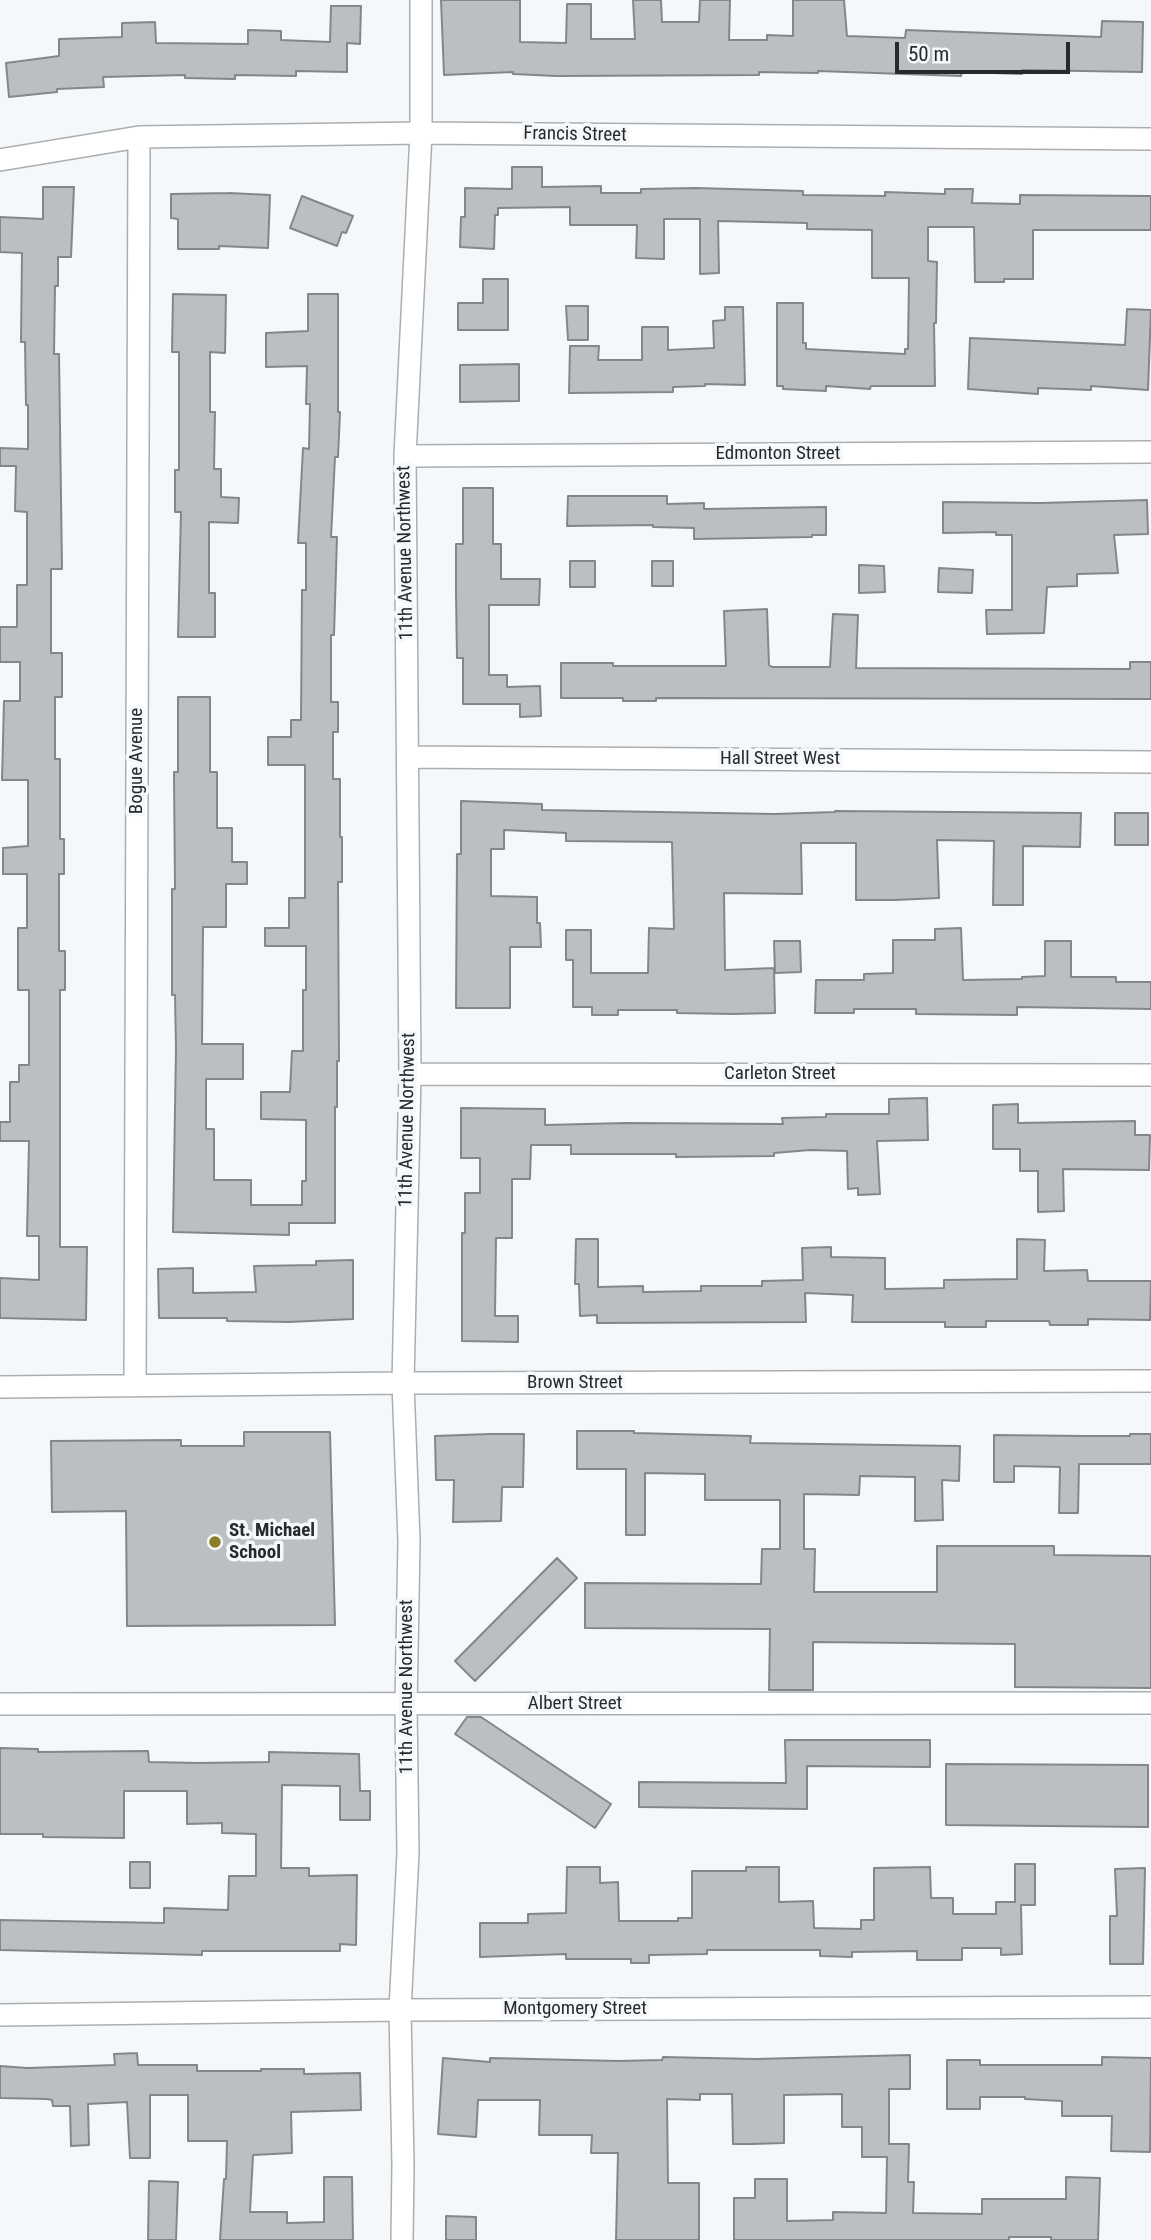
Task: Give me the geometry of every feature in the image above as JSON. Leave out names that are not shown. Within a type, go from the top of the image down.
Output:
[{"type":"street","name":"11th Avenue Northwest","points":[[402,2240],[400,2010],[408,1853],[406,1705],[409,1541],[403,1382],[410,1074],[405,456],[422,133],[421,0]]},
{"type":"street","name":"Francis Street","points":[[0,160],[139,137],[422,133],[1151,139]]},
{"type":"street","name":"Bogue Avenue","points":[[135,1386],[139,137]]},
{"type":"street","name":"Edmonton Street","points":[[405,456],[1151,452]]},
{"type":"street","name":"Hall Street West","points":[[408,757],[1151,762]]},
{"type":"street","name":"Carleton Street","points":[[410,1074],[1151,1075]]},
{"type":"street","name":"Brown Street","points":[[0,1387],[403,1382],[1151,1381]]},
{"type":"street","name":"Albert Street","points":[[0,1704],[1151,1703]]},
{"type":"street","name":"Montgomery Street","points":[[0,2015],[400,2010],[1151,2007]]},
{"type":"building","points":[[441,0],[520,0],[520,42],[566,43],[567,4],[591,4],[591,39],[635,39],[633,0],[661,0],[662,22],[699,22],[700,0],[730,0],[729,40],[767,40],[767,35],[793,36],[793,0],[844,0],[847,36],[905,38],[906,30],[1101,37],[1102,21],[1143,22],[1142,72],[1022,70],[1022,74],[962,72],[961,76],[818,71],[759,72],[759,75],[556,76],[513,72],[444,75]]},
{"type":"building","points":[[331,6],[361,6],[360,44],[347,43],[347,72],[296,71],[296,76],[235,75],[235,79],[185,78],[185,75],[103,77],[104,87],[57,89],[57,92],[9,97],[6,63],[59,56],[59,39],[122,37],[122,23],[155,22],[156,43],[248,44],[248,30],[281,31],[281,40],[330,42]]},
{"type":"building","points":[[512,167],[542,167],[542,187],[601,186],[601,193],[641,193],[641,189],[696,188],[803,191],[803,195],[885,196],[885,192],[945,194],[945,189],[973,189],[972,203],[1020,204],[1020,195],[1151,196],[1151,230],[1033,230],[1033,279],[975,282],[974,227],[928,227],[928,261],[937,262],[935,386],[871,386],[870,389],[826,386],[826,391],[783,389],[783,386],[777,386],[777,303],[803,303],[803,343],[806,343],[806,349],[905,354],[905,349],[908,349],[909,278],[872,278],[872,230],[807,229],[807,223],[718,221],[719,273],[700,274],[700,219],[664,219],[664,259],[636,258],[637,225],[570,225],[570,207],[498,208],[498,215],[495,215],[494,249],[460,247],[461,217],[465,217],[465,188],[512,189]]},
{"type":"building","points":[[43,187],[74,187],[71,257],[58,257],[58,286],[55,286],[54,354],[59,354],[62,569],[51,569],[51,653],[62,653],[62,697],[55,697],[55,759],[60,759],[60,839],[64,839],[64,874],[59,874],[59,951],[65,951],[65,990],[60,990],[60,1247],[87,1247],[86,1320],[0,1318],[0,1278],[39,1280],[39,1236],[27,1236],[29,1141],[0,1141],[0,1122],[10,1122],[10,1082],[19,1082],[19,1065],[29,1065],[29,990],[18,990],[18,928],[27,928],[27,874],[3,874],[3,848],[28,846],[28,780],[2,780],[4,701],[20,701],[20,662],[0,662],[0,627],[17,627],[17,585],[27,585],[27,512],[15,511],[16,466],[0,466],[0,448],[28,449],[28,405],[25,342],[21,342],[22,253],[0,252],[0,217],[43,219]]},
{"type":"building","points":[[171,194],[270,195],[268,248],[219,246],[219,249],[178,249],[178,219],[171,218]]},
{"type":"building","points":[[302,196],[353,216],[346,233],[342,232],[337,246],[290,228]]},
{"type":"building","points":[[483,279],[508,279],[508,330],[458,330],[458,303],[483,303]]},
{"type":"building","points":[[173,294],[226,295],[225,353],[210,352],[210,412],[215,412],[214,469],[221,469],[221,497],[239,498],[238,523],[209,522],[209,593],[215,593],[215,637],[178,637],[181,512],[175,512],[175,470],[179,470],[179,352],[172,352]]},
{"type":"building","points":[[308,294],[338,294],[340,412],[331,537],[337,537],[334,635],[331,635],[331,702],[338,702],[338,732],[333,732],[333,779],[340,779],[342,837],[342,882],[338,882],[339,1061],[335,1107],[335,1223],[289,1223],[289,1235],[173,1232],[176,1049],[175,995],[172,995],[172,889],[175,889],[174,772],[178,772],[178,697],[210,697],[210,772],[217,772],[217,828],[232,828],[232,862],[247,862],[247,884],[226,884],[226,927],[203,927],[202,1044],[243,1044],[243,1079],[206,1079],[206,1129],[214,1129],[214,1180],[251,1180],[251,1205],[302,1205],[302,1181],[306,1181],[306,1120],[261,1119],[261,1092],[290,1092],[292,1051],[303,1051],[306,946],[265,946],[265,928],[289,928],[289,898],[305,898],[305,765],[268,765],[268,737],[291,737],[291,720],[301,720],[302,590],[306,590],[306,543],[298,543],[303,448],[309,449],[310,404],[306,404],[307,366],[266,367],[266,333],[308,331]]},
{"type":"building","points":[[566,306],[588,306],[588,340],[568,340]]},
{"type":"building","points":[[725,307],[743,307],[745,385],[705,384],[673,387],[673,392],[569,393],[570,346],[599,346],[598,360],[642,360],[642,327],[668,327],[668,350],[714,348],[713,321],[725,320]]},
{"type":"building","points":[[1127,309],[1151,310],[1148,390],[1091,386],[1091,390],[1038,388],[1038,394],[968,389],[970,338],[1125,345]]},
{"type":"building","points":[[519,364],[519,401],[460,402],[460,365]]},
{"type":"building","points":[[463,488],[493,488],[493,544],[501,544],[501,579],[540,579],[539,605],[489,605],[489,675],[507,675],[507,687],[540,686],[541,716],[520,717],[520,704],[463,704],[463,658],[457,658],[456,544],[463,544]]},
{"type":"building","points":[[568,496],[667,496],[667,504],[704,503],[704,509],[826,507],[826,535],[694,539],[694,528],[653,525],[567,526]]},
{"type":"building","points":[[1147,500],[1148,534],[1114,535],[1118,573],[1077,574],[1077,586],[1047,587],[1044,633],[987,634],[986,610],[1012,610],[1012,535],[996,535],[996,532],[943,533],[943,502]]},
{"type":"building","points":[[570,561],[595,561],[595,587],[570,587]]},
{"type":"building","points":[[652,561],[673,561],[673,586],[652,586]]},
{"type":"building","points":[[859,565],[884,566],[885,592],[859,593]]},
{"type":"building","points":[[939,568],[973,570],[972,593],[938,592]]},
{"type":"building","points":[[767,609],[769,665],[772,667],[830,667],[833,614],[858,615],[856,668],[1130,669],[1130,662],[1151,662],[1151,699],[656,698],[656,701],[623,701],[623,698],[561,698],[561,663],[726,666],[724,611]]},
{"type":"building","points":[[461,801],[542,804],[542,810],[775,814],[835,811],[1081,813],[1080,847],[1023,846],[1023,905],[993,905],[994,841],[937,840],[939,898],[895,900],[856,900],[856,843],[801,843],[802,894],[724,893],[725,970],[774,968],[775,1013],[618,1010],[618,1015],[592,1015],[592,1007],[573,1007],[573,960],[566,960],[566,930],[591,930],[591,973],[648,973],[649,928],[674,929],[672,842],[566,841],[566,833],[504,830],[504,849],[491,849],[491,896],[537,897],[541,947],[510,947],[510,1008],[456,1008],[457,854],[461,854]]},
{"type":"building","points":[[1115,813],[1148,813],[1148,845],[1115,845]]},
{"type":"building","points":[[961,928],[963,980],[1045,976],[1045,941],[1071,941],[1071,977],[1116,977],[1116,982],[1151,982],[1151,1009],[1017,1007],[1017,1015],[916,1014],[916,1009],[854,1009],[854,1013],[815,1013],[816,980],[864,980],[864,974],[893,973],[893,940],[935,940],[935,929]]},
{"type":"building","points":[[774,941],[800,941],[801,972],[775,973]]},
{"type":"building","points":[[927,1098],[928,1140],[877,1141],[880,1194],[858,1195],[858,1188],[848,1189],[847,1151],[810,1150],[774,1153],[774,1156],[676,1157],[676,1154],[571,1154],[571,1145],[531,1145],[530,1179],[512,1179],[512,1238],[496,1238],[495,1316],[518,1316],[518,1342],[462,1341],[462,1233],[465,1233],[465,1193],[480,1193],[480,1158],[461,1158],[461,1108],[545,1109],[545,1125],[783,1124],[782,1118],[826,1117],[826,1114],[889,1114],[889,1099]]},
{"type":"building","points":[[1018,1104],[1018,1123],[1135,1121],[1135,1135],[1150,1135],[1149,1170],[1063,1169],[1064,1211],[1038,1212],[1038,1171],[1020,1171],[1020,1149],[993,1149],[993,1105]]},
{"type":"building","points":[[576,1239],[598,1239],[598,1287],[643,1286],[643,1292],[701,1291],[701,1286],[762,1286],[762,1281],[803,1280],[802,1248],[831,1247],[831,1257],[885,1258],[885,1289],[944,1288],[944,1280],[1017,1279],[1017,1239],[1045,1240],[1044,1271],[1087,1270],[1088,1281],[1151,1281],[1150,1320],[1088,1319],[1088,1325],[1050,1325],[1049,1321],[986,1321],[986,1327],[945,1327],[945,1322],[852,1322],[853,1295],[805,1293],[806,1322],[597,1323],[597,1315],[580,1316],[579,1284],[575,1284]]},
{"type":"building","points":[[353,1260],[353,1319],[289,1322],[159,1318],[158,1269],[193,1268],[193,1293],[256,1292],[254,1266],[316,1265],[316,1261]]},
{"type":"building","points":[[577,1431],[751,1436],[750,1443],[960,1446],[959,1481],[942,1480],[943,1520],[915,1521],[915,1477],[860,1476],[859,1495],[804,1494],[804,1549],[815,1549],[814,1592],[937,1592],[937,1546],[1054,1546],[1054,1555],[1151,1556],[1151,1688],[1015,1687],[1015,1644],[813,1642],[813,1690],[769,1690],[770,1629],[585,1628],[585,1583],[761,1584],[762,1549],[780,1549],[780,1500],[705,1500],[705,1474],[645,1473],[645,1535],[626,1535],[626,1469],[577,1469]]},
{"type":"building","name":"St. Michael School","points":[[244,1432],[330,1432],[335,1625],[127,1626],[126,1511],[52,1512],[51,1441],[181,1440],[181,1446],[244,1446]]},
{"type":"building","points":[[524,1434],[523,1487],[502,1487],[501,1521],[453,1522],[454,1480],[436,1480],[435,1436]]},
{"type":"building","points":[[1151,1434],[1151,1464],[1079,1464],[1078,1513],[1059,1513],[1060,1467],[1014,1466],[1014,1482],[994,1482],[994,1435]]},
{"type":"building","points":[[557,1558],[577,1578],[475,1681],[455,1661]]},
{"type":"building","points":[[467,1717],[481,1717],[611,1804],[595,1828],[455,1734]]},
{"type":"building","points":[[785,1740],[930,1740],[930,1767],[807,1766],[807,1809],[639,1807],[639,1782],[786,1783]]},
{"type":"building","points":[[0,1748],[38,1749],[38,1752],[148,1751],[149,1762],[199,1763],[269,1762],[269,1752],[359,1754],[360,1791],[370,1791],[370,1820],[340,1820],[340,1786],[282,1785],[281,1868],[309,1868],[309,1876],[357,1875],[356,1945],[340,1944],[340,1951],[202,1951],[202,1955],[0,1950],[0,1920],[164,1923],[164,1908],[228,1910],[229,1876],[256,1876],[256,1834],[222,1833],[222,1823],[187,1824],[187,1791],[124,1791],[124,1838],[0,1834]]},
{"type":"building","points":[[946,1764],[1148,1765],[1148,1827],[946,1825]]},
{"type":"building","points":[[130,1862],[150,1862],[150,1888],[130,1888]]},
{"type":"building","points":[[1015,1864],[1035,1864],[1035,1905],[1021,1905],[1022,1954],[1001,1955],[1001,1948],[962,1948],[962,1960],[917,1960],[917,1951],[852,1952],[852,1957],[820,1956],[820,1950],[707,1950],[707,1954],[649,1955],[649,1963],[631,1963],[631,1959],[566,1959],[566,1954],[480,1957],[480,1923],[528,1923],[528,1914],[566,1913],[567,1867],[600,1867],[600,1883],[618,1882],[619,1921],[678,1921],[678,1918],[692,1918],[692,1871],[746,1871],[746,1867],[779,1867],[779,1902],[813,1901],[814,1928],[861,1929],[861,1920],[874,1920],[874,1868],[930,1867],[931,1898],[953,1898],[953,1914],[996,1914],[996,1902],[1015,1902]]},
{"type":"building","points":[[1145,1868],[1143,1964],[1110,1964],[1110,1916],[1117,1916],[1115,1869]]},
{"type":"building","points":[[137,2053],[138,2065],[197,2065],[197,2071],[304,2069],[304,2074],[360,2073],[361,2110],[291,2112],[292,2153],[253,2155],[250,2212],[287,2212],[287,2223],[324,2222],[324,2177],[352,2177],[353,2240],[220,2240],[227,2141],[188,2141],[188,2095],[150,2095],[150,2158],[130,2158],[127,2102],[88,2104],[89,2145],[71,2146],[70,2106],[53,2106],[52,2100],[47,2099],[0,2098],[0,2066],[27,2068],[115,2065],[114,2054]]},
{"type":"building","points":[[910,2055],[910,2089],[889,2089],[889,2144],[909,2144],[908,2182],[914,2182],[913,2213],[982,2214],[982,2199],[1066,2199],[1066,2177],[1100,2178],[1098,2240],[1009,2237],[1009,2240],[734,2240],[734,2198],[755,2198],[755,2179],[787,2179],[787,2221],[833,2220],[833,2212],[886,2213],[887,2157],[862,2157],[862,2127],[842,2127],[842,2094],[784,2095],[784,2143],[752,2144],[733,2144],[732,2094],[700,2094],[700,2100],[667,2099],[668,2183],[699,2183],[699,2240],[616,2240],[618,2153],[591,2153],[592,2135],[539,2135],[540,2100],[478,2100],[476,2137],[438,2134],[443,2058],[490,2062],[490,2058],[618,2061],[662,2060],[663,2057],[755,2059]]},
{"type":"building","points":[[1102,2057],[1151,2058],[1150,2152],[1111,2151],[1112,2116],[1062,2116],[1062,2101],[1025,2097],[980,2097],[980,2109],[947,2109],[947,2060],[980,2060],[980,2065],[1102,2065]]},
{"type":"building","points":[[149,2181],[178,2182],[176,2240],[148,2240]]},
{"type":"building","points":[[446,2216],[476,2217],[476,2240],[446,2240]]},
{"type":"place","name":"St. Michael School","points":[[215,1542]]}]
